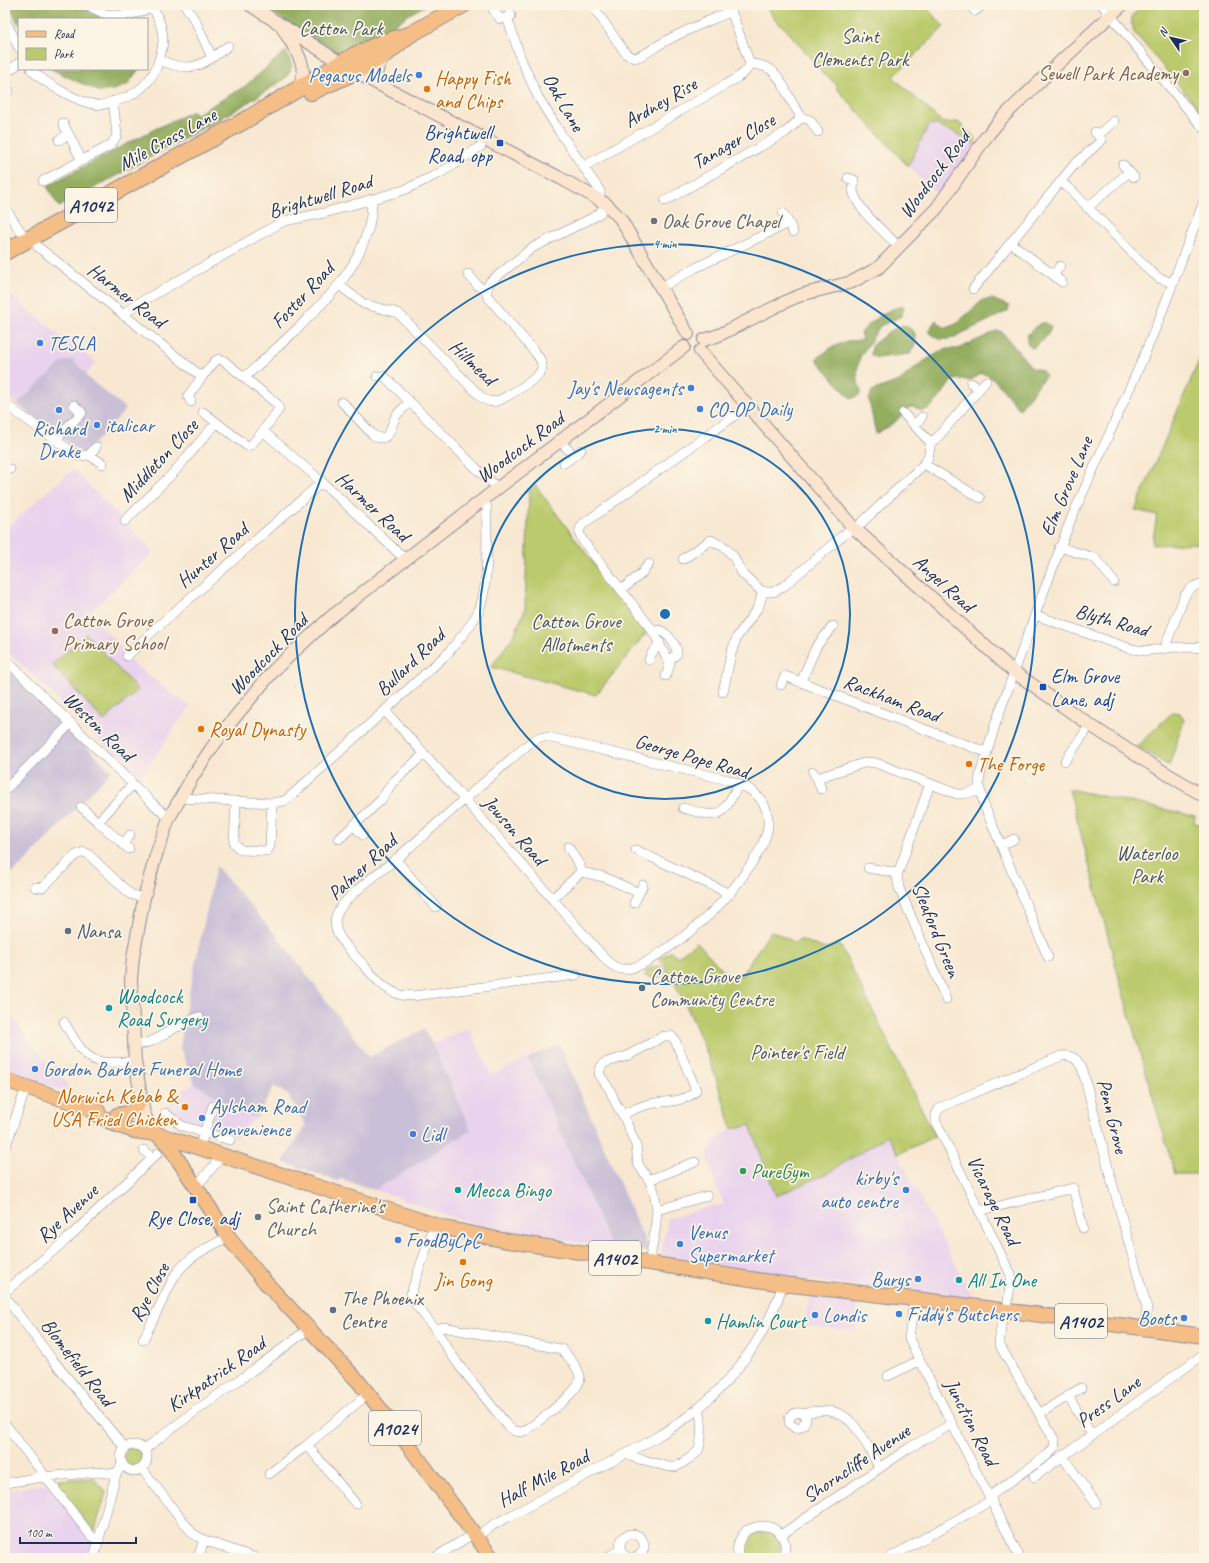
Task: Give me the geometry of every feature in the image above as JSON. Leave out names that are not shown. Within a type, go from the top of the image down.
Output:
[{"type":"highway","name":"A1042","points":[[348,68],[387,53],[409,35],[463,5]]},
{"type":"highway","name":"A1042","points":[[348,68],[355,55],[384,42],[409,35]]},
{"type":"highway","name":"Mile Cross Lane","points":[[5,252],[244,121],[297,89],[348,68]]},
{"type":"highway","name":"Mile Cross Lane","points":[[244,121],[286,104],[348,68]]},
{"type":"main road","name":"A1402","points":[[5,1080],[90,1110],[117,1115],[139,1123],[157,1134]]},
{"type":"main road","points":[[117,1115],[132,1111],[141,1099]]},
{"type":"main road","name":"A1402","points":[[90,1110],[114,1124],[134,1131],[157,1134],[380,1208],[435,1224],[502,1240],[783,1284],[1005,1310],[1204,1336]]},
{"type":"main road","name":"A1024","points":[[157,1134],[169,1146],[228,1237],[256,1272],[358,1380],[402,1436],[492,1558]]},
{"type":"street","points":[[32,70],[35,74],[74,98],[101,105],[130,96],[145,85],[154,74],[163,41],[162,31],[152,6],[134,14],[121,16],[103,13],[88,5]]},
{"type":"street","points":[[185,5],[196,22],[212,58]]},
{"type":"street","points":[[250,5],[348,68],[485,140],[562,178],[602,202],[622,222],[688,334]]},
{"type":"street","points":[[502,5],[493,9],[500,19],[507,17]]},
{"type":"street","name":"Oak Lane","points":[[508,5],[511,16],[507,17],[538,97],[583,168],[600,191],[602,202]]},
{"type":"street","points":[[592,5],[626,54],[634,58],[730,8],[750,64]]},
{"type":"street","points":[[975,11],[983,5]]},
{"type":"street","points":[[1102,5],[1204,129]]},
{"type":"street","name":"Woodcock Road","points":[[702,346],[719,335],[797,297],[852,282],[867,275],[887,260],[937,208],[986,137],[1002,118],[1122,5]]},
{"type":"street","points":[[5,20],[18,46]]},
{"type":"street","points":[[282,26],[299,57],[304,72],[297,89]]},
{"type":"street","points":[[159,60],[173,66],[184,68],[192,67],[202,64],[228,46]]},
{"type":"street","points":[[378,84],[376,74],[378,64],[387,53]]},
{"type":"street","points":[[5,74],[18,64]]},
{"type":"street","name":"Tanager Close","points":[[750,64],[766,66],[774,71],[800,117],[810,120],[818,132]]},
{"type":"street","name":"Ardney Rise","points":[[583,168],[744,74],[750,64]]},
{"type":"street","points":[[43,181],[111,145],[117,135],[113,102]]},
{"type":"street","name":"Tanager Close","points":[[665,201],[676,189],[786,132],[796,124],[800,117]]},
{"type":"street","points":[[973,289],[1074,165],[1102,140],[1096,134],[1114,121]]},
{"type":"street","points":[[63,123],[82,161]]},
{"type":"street","points":[[59,140],[68,135]]},
{"type":"street","name":"Brightwell Road","points":[[124,316],[129,310],[139,303],[284,221],[324,213],[404,190],[438,174],[472,153],[481,146],[485,140]]},
{"type":"street","points":[[1087,208],[1129,171]]},
{"type":"street","points":[[854,179],[853,190],[860,205],[869,218],[899,247]]},
{"type":"street","points":[[1061,182],[1150,272],[1173,283]]},
{"type":"street","name":"Foster Road","points":[[248,381],[246,376],[333,294],[360,252],[366,237],[372,213],[371,199]]},
{"type":"street","name":"Elm Grove Lane","points":[[980,790],[980,774],[986,752],[1059,547],[1140,364],[1204,201]]},
{"type":"street","points":[[486,290],[490,282],[532,248],[600,213],[602,202]]},
{"type":"street","name":"Harmer Road","points":[[5,208],[38,247],[202,377]]},
{"type":"street","points":[[783,213],[794,232]]},
{"type":"street","points":[[660,288],[695,268],[789,223]]},
{"type":"street","points":[[1010,243],[1062,282]]},
{"type":"street","points":[[1053,275],[1060,266]]},
{"type":"street","name":"Hillmead","points":[[339,285],[364,304],[398,313],[481,397],[488,402],[494,402],[500,400],[538,376],[542,369],[541,360],[488,298],[486,290],[478,286],[468,274]]},
{"type":"street","points":[[691,332],[698,333],[702,346],[691,353],[684,347],[683,339],[688,334],[691,332]]},
{"type":"street","name":"Angel Road","points":[[702,346],[748,406],[854,528],[1014,672],[1139,757],[1204,796]]},
{"type":"street","name":"Woodcock Road","points":[[157,1134],[148,1122],[141,1099],[135,1061],[131,980],[144,898],[156,855],[170,818],[193,776],[226,728],[274,670],[331,617],[684,347]]},
{"type":"street","points":[[191,402],[188,396],[215,361],[219,359],[224,361],[277,404],[279,409],[251,445],[247,446],[203,412]]},
{"type":"street","points":[[382,373],[498,488]]},
{"type":"street","points":[[683,559],[711,540],[726,548],[733,556],[742,573],[753,585],[763,591],[773,592],[784,586],[854,528],[924,464],[928,458],[931,442],[937,438],[986,380]]},
{"type":"street","points":[[971,382],[979,389]]},
{"type":"street","points":[[342,402],[373,435],[379,438],[385,437],[389,433],[396,415],[410,402]]},
{"type":"street","points":[[5,404],[78,456],[90,455],[103,464]]},
{"type":"street","points":[[74,405],[82,413]]},
{"type":"street","points":[[666,676],[670,664],[660,643],[621,590],[582,542],[579,534],[580,528],[583,524],[748,406]]},
{"type":"street","points":[[56,441],[64,430],[89,407]]},
{"type":"street","points":[[903,413],[931,442]]},
{"type":"street","points":[[914,425],[922,418]]},
{"type":"street","name":"Middleton Close","points":[[125,521],[174,472],[216,423]]},
{"type":"street","name":"Harmer Road","points":[[263,431],[322,482],[405,560]]},
{"type":"street","points":[[560,441],[577,453],[564,463]]},
{"type":"street","points":[[90,455],[96,447]]},
{"type":"street","points":[[924,464],[964,494],[980,498]]},
{"type":"street","name":"Hunter Road","points":[[126,656],[322,482]]},
{"type":"street","name":"Bullard Road","points":[[180,798],[272,803],[284,800],[292,795],[449,652],[479,612],[485,594],[487,508],[482,500]]},
{"type":"street","points":[[1059,547],[1095,558],[1114,582]]},
{"type":"street","points":[[621,590],[640,575],[649,564]]},
{"type":"street","points":[[1164,649],[1185,595],[1190,588],[1198,584],[1204,584]]},
{"type":"street","points":[[723,692],[731,654],[737,637],[759,606],[763,591]]},
{"type":"street","name":"Blyth Road","points":[[1035,614],[1128,648],[1145,651],[1176,647],[1204,648]]},
{"type":"street","points":[[801,682],[816,647],[833,626]]},
{"type":"street","points":[[653,632],[659,630],[665,632],[674,644],[677,654],[669,660]]},
{"type":"street","points":[[649,660],[652,653],[660,643]]},
{"type":"street","name":"Weston Road","points":[[5,659],[170,818]]},
{"type":"street","points":[[781,685],[789,667]]},
{"type":"street","name":"Rackham Road","points":[[785,676],[986,752]]},
{"type":"street","name":"Jewson Road","points":[[385,711],[608,962],[621,969]]},
{"type":"street","points":[[5,790],[71,723]]},
{"type":"street","points":[[1065,761],[1090,725]]},
{"type":"street","name":"George Pope Road","points":[[464,799],[531,742],[540,737],[548,737],[739,784],[749,789],[762,801],[768,816],[766,838],[756,856],[730,894],[714,912],[665,950],[628,969],[621,969]]},
{"type":"street","points":[[339,839],[381,800],[392,783],[424,754]]},
{"type":"street","points":[[821,789],[815,775],[867,762],[876,763],[958,794],[980,790],[1048,956]]},
{"type":"street","points":[[98,822],[133,784]]},
{"type":"street","points":[[683,808],[706,819],[717,815],[722,812],[739,784]]},
{"type":"street","name":"Sleaford Green","points":[[930,784],[897,876],[899,888],[946,999]]},
{"type":"street","name":"Palmer Road","points":[[464,799],[348,899],[340,908],[336,917],[336,928],[338,935],[380,983],[401,995],[413,996],[576,975]]},
{"type":"street","points":[[236,802],[234,843],[241,850],[261,852],[267,851],[270,846],[272,803]]},
{"type":"street","points":[[82,807],[126,847],[130,835]]},
{"type":"street","points":[[354,826],[363,835]]},
{"type":"street","points":[[1002,845],[1014,839]]},
{"type":"street","points":[[552,899],[579,876],[581,869],[568,847]]},
{"type":"street","points":[[636,850],[727,891],[730,894]]},
{"type":"street","points":[[40,890],[76,854],[84,852],[88,854],[130,894],[144,898]]},
{"type":"street","points":[[395,859],[436,907]]},
{"type":"street","points":[[868,868],[892,872],[897,876]]},
{"type":"street","points":[[580,872],[604,877],[641,889],[634,903]]},
{"type":"street","points":[[134,1045],[145,1044],[154,1040],[199,1016]]},
{"type":"street","points":[[64,1022],[84,1053],[92,1059],[99,1062],[135,1061]]},
{"type":"street","points":[[623,1115],[647,1104],[680,1100],[694,1094],[696,1090],[675,1040],[671,1036],[664,1036],[627,1056],[604,1063],[599,1074],[610,1090],[623,1115],[636,1145],[638,1164],[649,1180],[654,1191],[657,1210],[655,1232],[649,1263]]},
{"type":"street","name":"Penn Grove","points":[[939,1109],[983,1088],[1061,1056],[1068,1055],[1075,1058],[1080,1063],[1147,1308],[1144,1329]]},
{"type":"street","points":[[5,1148],[26,1088]]},
{"type":"street","points":[[199,1148],[213,1106]]},
{"type":"street","name":"Vicarage Road","points":[[889,1558],[991,1498],[1052,1451],[1055,1442],[999,1344],[1011,1275],[936,1122],[936,1114],[939,1109]]},
{"type":"street","points":[[165,1113],[178,1124],[230,1140]]},
{"type":"street","name":"Rye Avenue","points":[[5,1292],[66,1239],[155,1155],[144,1150]]},
{"type":"street","points":[[195,1188],[222,1156]]},
{"type":"street","points":[[649,1180],[695,1162]]},
{"type":"street","points":[[979,1211],[1073,1188],[1084,1228]]},
{"type":"street","points":[[657,1210],[707,1196]]},
{"type":"street","points":[[435,1224],[411,1295],[413,1301],[435,1329],[458,1364],[504,1421],[514,1430],[519,1432],[525,1431],[571,1394],[577,1387],[580,1379],[578,1372],[561,1349],[443,1327],[435,1329]]},
{"type":"street","name":"Rye Close","points":[[143,1340],[175,1275],[181,1267],[204,1249],[228,1237]]},
{"type":"street","name":"Half Mile Road","points":[[434,1558],[628,1453],[673,1426],[698,1408],[716,1392],[746,1358],[767,1324],[778,1302],[783,1284]]},
{"type":"street","name":"Blomefield Road","points":[[5,1297],[52,1360],[125,1448]]},
{"type":"street","name":"Junction Road","points":[[914,1299],[909,1339],[991,1498],[1020,1558]]},
{"type":"street","name":"Kirkpatrick Road","points":[[144,1450],[309,1328]]},
{"type":"street","name":"Press Lane","points":[[1034,1477],[1204,1354]]},
{"type":"street","points":[[888,1376],[920,1360]]},
{"type":"street","points":[[1039,1414],[1080,1388]]},
{"type":"street","points":[[269,1474],[307,1445],[368,1394]]},
{"type":"street","points":[[1068,1396],[1088,1429]]},
{"type":"street","points":[[628,1453],[634,1458],[669,1467],[676,1467],[694,1454],[700,1446],[702,1425],[700,1411],[698,1408]]},
{"type":"street","points":[[804,1414],[810,1411],[829,1410],[841,1414],[854,1424],[879,1467]]},
{"type":"street","points":[[5,1424],[32,1458],[44,1477],[91,1536],[99,1540]]},
{"type":"street","name":"Shorncliffe Avenue","points":[[781,1535],[879,1467],[918,1442],[952,1424]]},
{"type":"street","points":[[131,1445],[139,1446],[144,1450],[147,1454],[147,1460],[142,1469],[131,1471],[125,1469],[120,1459],[121,1453],[125,1448],[131,1445]]},
{"type":"street","points":[[307,1445],[356,1504]]},
{"type":"street","points":[[1062,1456],[1096,1503]]},
{"type":"street","points":[[94,1558],[116,1474],[122,1464]]},
{"type":"street","points":[[142,1469],[193,1534],[204,1540],[256,1558]]},
{"type":"street","points":[[5,1483],[44,1477],[98,1472],[116,1474]]},
{"type":"street","points":[[739,1558],[737,1548],[739,1541],[748,1530],[761,1525],[772,1528],[781,1535],[785,1549],[783,1558]]},
{"type":"street","points":[[198,1558],[204,1540]]},
{"type":"street","points":[[606,1558],[620,1550]]},
{"type":"shaded area","points":[[931,124],[959,134],[973,144],[975,148],[939,195],[908,166],[928,126]]},
{"type":"shaded area","points":[[5,291],[68,342],[96,362],[87,374],[79,365],[61,363],[17,404],[8,398],[5,398]]},
{"type":"shaded area","points":[[72,359],[87,374],[86,376],[126,409],[84,455],[17,404],[61,363]]},
{"type":"shaded area","name":"Catton Grove Primary School","points":[[73,469],[154,552],[89,613],[123,649],[121,651],[131,662],[190,706],[139,779],[5,649],[5,529]]},
{"type":"shaded area","points":[[5,665],[111,771],[24,863],[5,879]]},
{"type":"shaded area","points":[[216,866],[285,946],[369,1057],[424,1029],[471,1130],[375,1190],[341,1179],[338,1181],[283,1162],[306,1126],[289,1096],[274,1086],[257,1118],[216,1106],[219,1099],[195,1084],[180,1048],[184,1017]]},
{"type":"shaded area","points":[[5,1008],[51,1069],[56,1066],[73,1094],[5,1072]]},
{"type":"shaded area","points":[[469,1028],[492,1075],[528,1058],[611,1246],[509,1233],[485,1228],[375,1190],[471,1130],[432,1044]]},
{"type":"shaded area","points":[[559,1044],[650,1253],[611,1246],[528,1058]]},
{"type":"shaded area","points":[[195,1084],[219,1100],[216,1106],[257,1118],[235,1137],[188,1123],[166,1106],[185,1089]]},
{"type":"shaded area","points":[[750,1124],[754,1134],[828,1173],[888,1135],[975,1302],[770,1275],[661,1256],[668,1219],[713,1205],[724,1205],[711,1174],[708,1158],[710,1147],[715,1140],[732,1129]]},
{"type":"shaded area","points":[[812,1296],[856,1300],[858,1304],[855,1331],[805,1326],[808,1301]]},
{"type":"shaded area","points":[[48,1484],[93,1541],[87,1558],[5,1558],[5,1490]]},
{"type":"green space","points":[[9,5],[80,5],[103,18],[18,18],[18,23]]},
{"type":"green space","name":"Catton Park","points":[[260,5],[426,5],[408,15],[374,40],[338,53]]},
{"type":"green space","name":"Saint Clements Park","points":[[766,5],[924,5],[944,27],[893,77],[943,123],[958,122],[976,139],[973,144],[952,131],[931,124],[928,126],[908,166],[836,88],[838,86],[826,75],[825,76],[786,29],[775,20]]},
{"type":"green space","name":"Sewell Park Academy","points":[[1142,5],[1204,5],[1204,115],[1133,31],[1134,28],[1131,21],[1133,15]]},
{"type":"green space","points":[[286,51],[292,65],[290,72],[283,80],[236,110],[59,207],[47,186],[153,130],[193,111],[195,115],[244,87]]},
{"type":"green space","points":[[53,70],[138,70],[127,85],[114,90],[100,92]]},
{"type":"green space","points":[[992,299],[1009,306],[1008,311],[950,339],[938,339],[928,331],[936,320],[942,326],[947,328],[956,324],[983,300]]},
{"type":"green space","points":[[904,306],[902,316],[880,326],[860,357],[857,371],[861,391],[860,395],[851,399],[816,359],[831,348],[847,341],[863,340],[861,333],[869,324],[886,312]]},
{"type":"green space","points":[[1040,323],[1046,323],[1051,326],[1050,330],[1044,339],[1032,348],[1027,344],[1028,334]]},
{"type":"green space","points":[[903,325],[915,333],[915,344],[910,354],[877,358],[871,355],[872,345],[890,331]]},
{"type":"green space","points":[[997,331],[1002,332],[1032,368],[1041,370],[1046,375],[1020,409],[997,383],[987,375],[981,373],[970,381],[963,379],[952,380],[931,407],[922,411],[917,408],[909,407],[896,421],[876,434],[869,400],[872,391],[899,381],[921,363],[945,349],[958,349]]},
{"type":"green space","points":[[1204,349],[1204,543],[1152,545],[1157,515],[1135,510]]},
{"type":"green space","name":"Catton Grove Allotments","points":[[535,485],[646,633],[596,695],[491,667],[514,635],[525,610],[529,491]]},
{"type":"green space","points":[[86,634],[138,690],[104,721],[52,665]]},
{"type":"green space","points":[[1173,712],[1180,713],[1184,720],[1169,766],[1137,746]]},
{"type":"green space","name":"Waterloo Park","points":[[1069,789],[1195,816],[1194,823],[1204,825],[1204,1174],[1175,1174],[1123,993]]},
{"type":"green space","name":"Pointer's Field","points":[[771,931],[796,943],[799,939],[825,949],[839,943],[935,1136],[898,1154],[888,1135],[828,1173],[776,1196],[750,1125],[732,1129],[714,1073],[698,1032],[685,1003],[660,958],[672,951],[677,957],[697,942],[726,974],[741,975]]},
{"type":"green space","points":[[661,966],[666,975],[654,978],[645,976],[647,969],[651,970],[651,967]]},
{"type":"green space","points":[[133,1448],[139,1451],[142,1457],[139,1463],[133,1466],[127,1463],[124,1457],[127,1451]]},
{"type":"green space","points":[[94,1478],[106,1492],[95,1530],[93,1531],[55,1482],[56,1480]]},
{"type":"green space","points":[[760,1528],[771,1531],[779,1540],[780,1551],[777,1558],[743,1557],[742,1542],[747,1536]]},
{"type":"place","name":"Sewell Park Academy","points":[[1186,73]]},
{"type":"place","name":"Pegasus Models","points":[[419,75]]},
{"type":"place","name":"Happy Fish and Chips","points":[[427,89]]},
{"type":"place","name":"Brightwell Road, opp","points":[[500,143]]},
{"type":"place","name":"Oak Grove Chapel","points":[[654,221]]},
{"type":"place","name":"TESLA","points":[[40,343]]},
{"type":"place","name":"Jay's Newsagents","points":[[691,388]]},
{"type":"place","name":"CO-OP Daily","points":[[700,409]]},
{"type":"place","name":"Richard Drake","points":[[59,410]]},
{"type":"place","name":"italicar","points":[[97,425]]},
{"type":"place","name":"Catton Grove Primary School","points":[[55,631]]},
{"type":"place","name":"Elm Grove Lane, adj","points":[[1043,687]]},
{"type":"place","name":"Royal Dynasty","points":[[201,729]]},
{"type":"place","name":"The Forge","points":[[969,764]]},
{"type":"place","name":"Nansa","points":[[68,931]]},
{"type":"place","name":"Catton Grove Community Centre","points":[[642,988]]},
{"type":"place","name":"Woodcock Road Surgery","points":[[109,1008]]},
{"type":"place","name":"Gordon Barber Funeral Home","points":[[35,1069]]},
{"type":"place","name":"Norwich Kebab & USA Fried Chicken","points":[[185,1107]]},
{"type":"place","name":"Aylsham Road Convenience","points":[[202,1118]]},
{"type":"place","name":"Lidl","points":[[413,1134]]},
{"type":"place","name":"PureGym","points":[[743,1171]]},
{"type":"place","name":"Mecca Bingo","points":[[458,1190]]},
{"type":"place","name":"kirby's auto centre","points":[[906,1190]]},
{"type":"place","name":"Rye Close, adj","points":[[193,1200]]},
{"type":"place","name":"Saint Catherine's Church","points":[[258,1217]]},
{"type":"place","name":"FoodByCpC","points":[[398,1240]]},
{"type":"place","name":"Venus Supermarket","points":[[680,1244]]},
{"type":"place","name":"Jin Gong","points":[[463,1262]]},
{"type":"place","name":"Burys","points":[[918,1279]]},
{"type":"place","name":"All In One","points":[[959,1280]]},
{"type":"place","name":"The Phoenix Centre","points":[[333,1310]]},
{"type":"place","name":"Fiddy's Butchers","points":[[899,1314]]},
{"type":"place","name":"Londis","points":[[815,1315]]},
{"type":"place","name":"Boots","points":[[1184,1318]]},
{"type":"place","name":"Hamlin Court","points":[[708,1321]]}]
